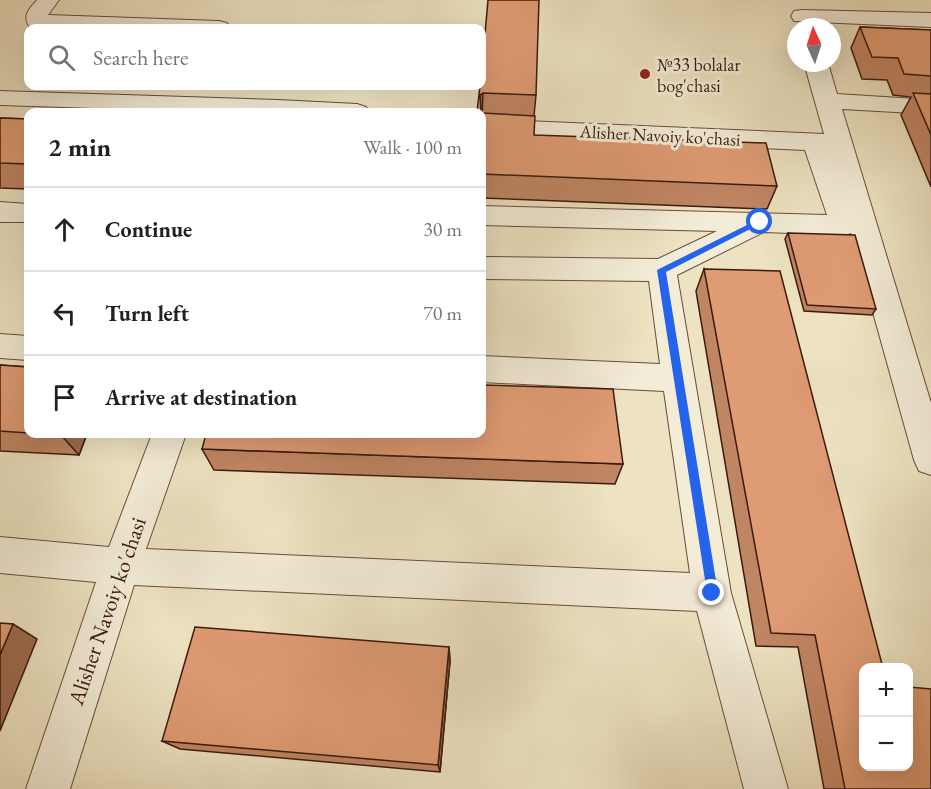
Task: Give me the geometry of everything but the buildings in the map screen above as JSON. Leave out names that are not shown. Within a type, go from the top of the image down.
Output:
[{"type":"street","points":[[48,0],[38,14],[37,21],[115,24]]},
{"type":"street","points":[[802,14],[931,20]]},
{"type":"street","points":[[486,215],[844,225],[826,143],[827,101],[819,72]]},
{"type":"street","points":[[0,98],[146,108]]},
{"type":"street","points":[[827,101],[931,107]]},
{"type":"street","name":"Alisher Navoiy ko'chasi","points":[[486,128],[826,143]]},
{"type":"street","points":[[826,143],[928,445]]},
{"type":"street","points":[[0,212],[24,213]]},
{"type":"street","points":[[486,268],[662,270],[760,222]]},
{"type":"street","points":[[662,270],[712,593],[766,789]]},
{"type":"street","points":[[0,346],[24,348]]},
{"type":"street","points":[[486,369],[678,378]]},
{"type":"street","name":"Alisher Navoiy ko'chasi","points":[[48,789],[121,566],[169,438]]},
{"type":"street","points":[[0,555],[121,566],[712,593]]},
{"type":"place","name":"№33 bolalar bog'chasi","points":[[645,74]]},
{"type":"route","points":[[712,593],[662,270],[760,222]]}]
